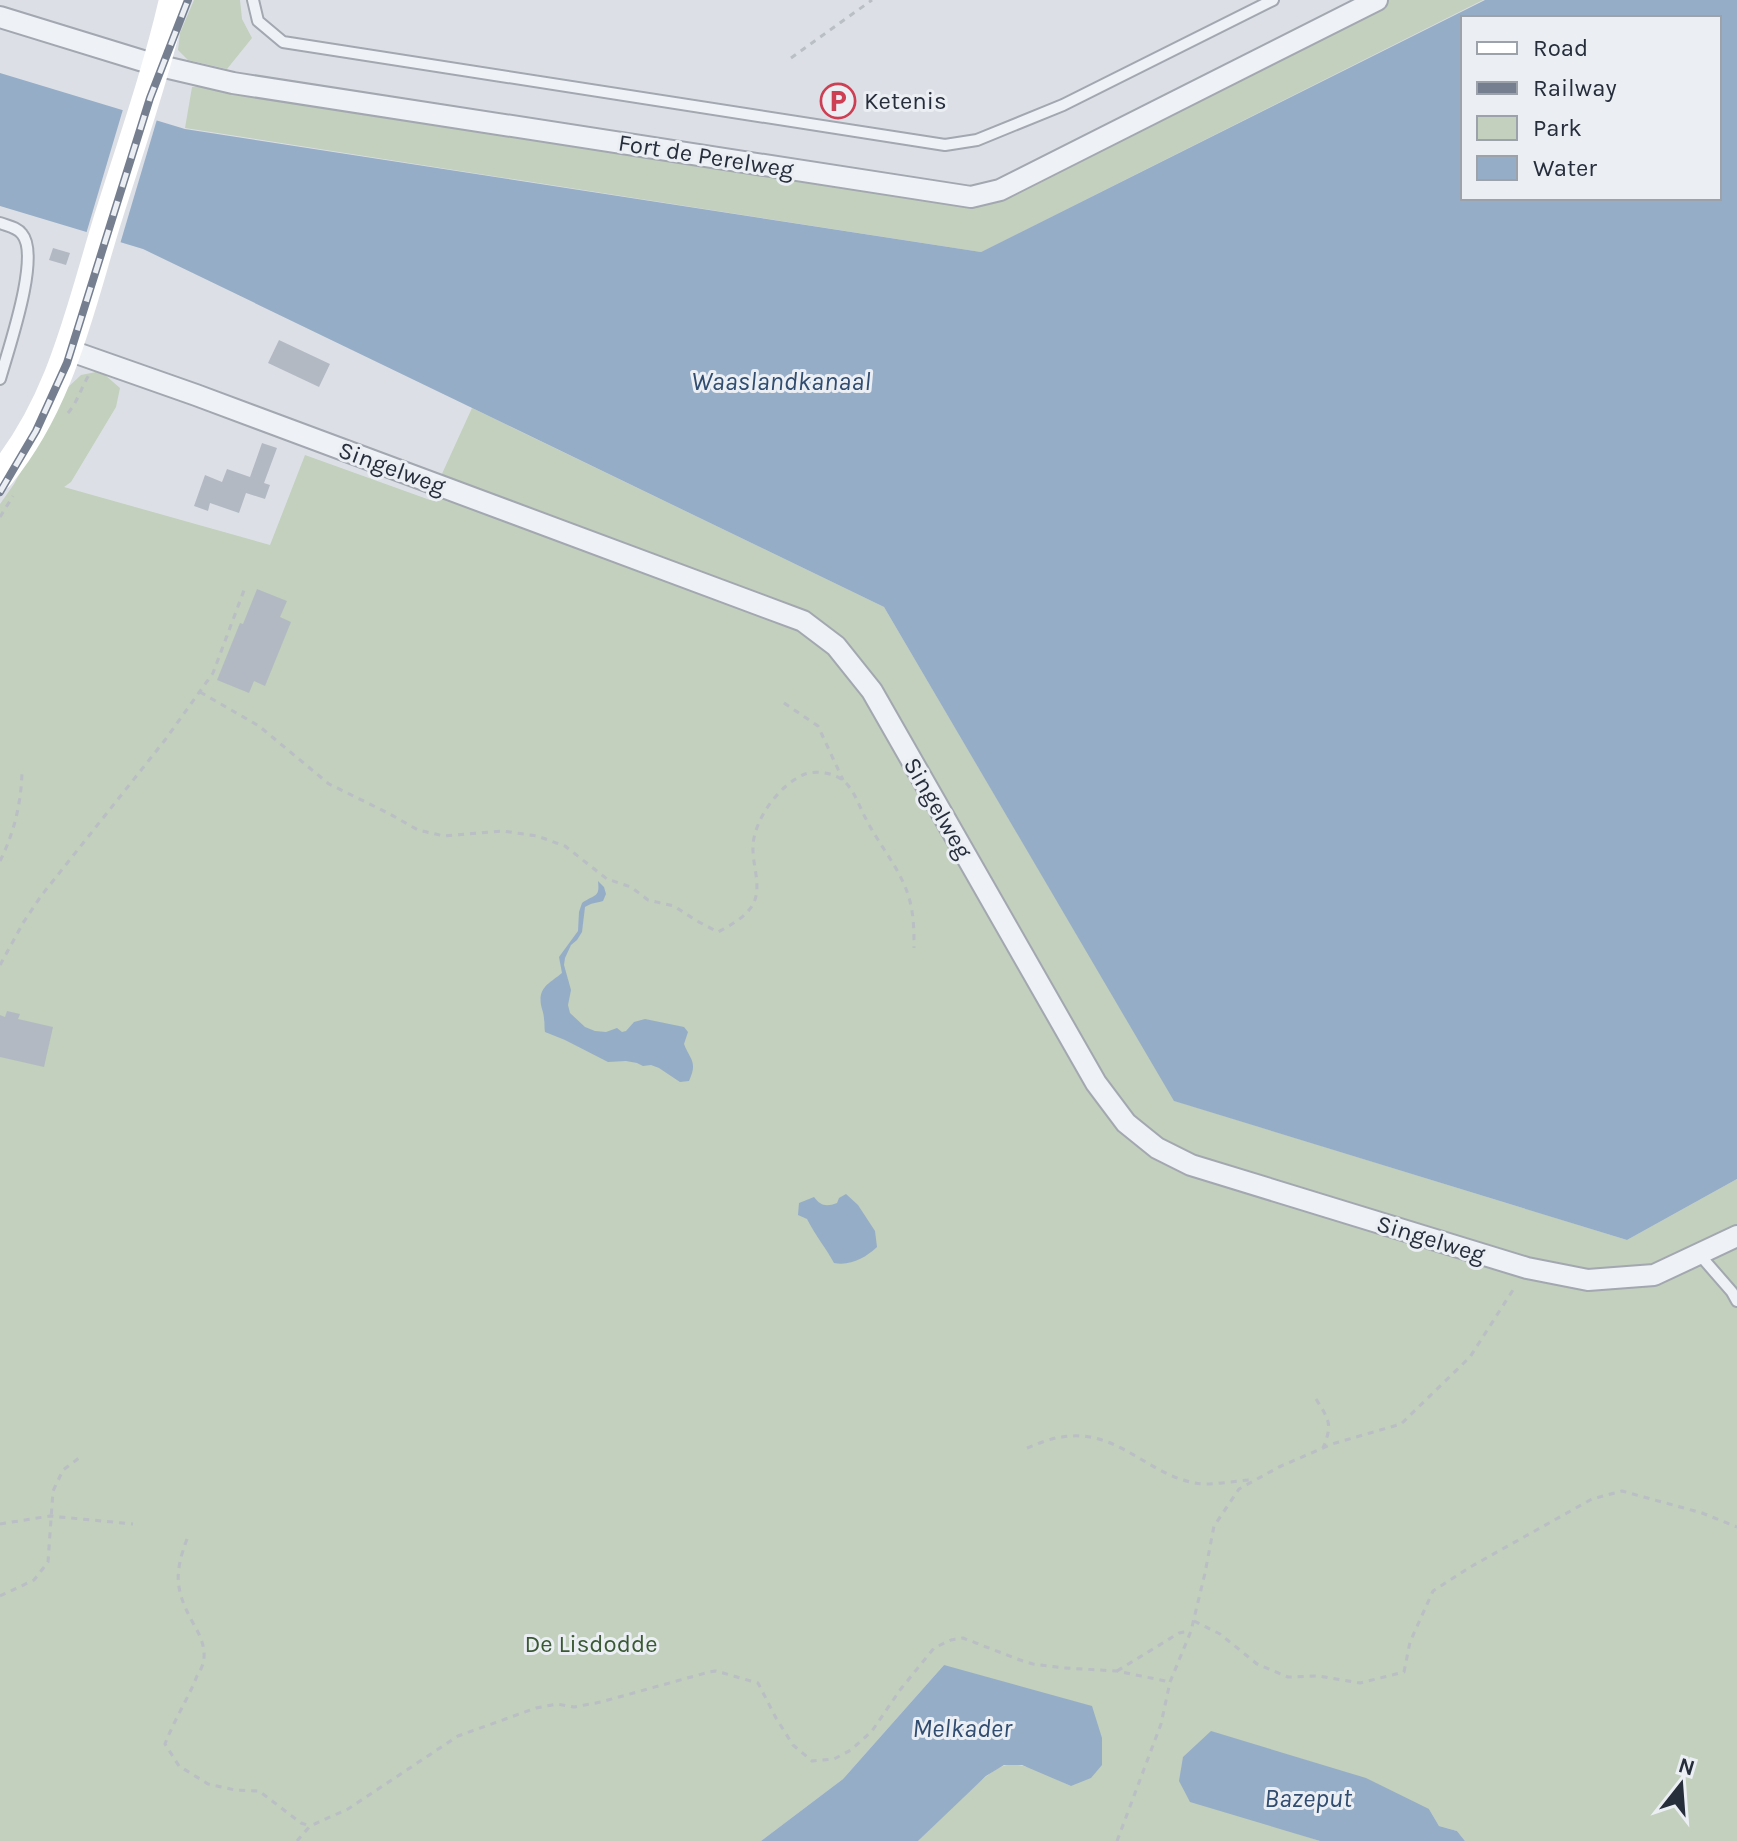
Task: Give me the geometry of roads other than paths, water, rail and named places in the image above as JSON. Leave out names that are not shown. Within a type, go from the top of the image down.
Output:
[{"type":"main road","points":[[0,476],[38,421],[68,350],[173,0]]},
{"type":"street","name":"Fort de Perelweg","points":[[0,17],[156,65],[233,83],[971,197],[1000,190],[1377,0]]},
{"type":"street","name":"Singelweg","points":[[68,350],[803,621],[836,646],[872,691],[1096,1083],[1126,1123],[1157,1148],[1191,1165],[1519,1266],[1588,1280],[1654,1275],[1737,1236]]},
{"type":"lane","points":[[253,0],[258,21],[283,42],[945,145],[977,140],[1063,105],[1273,0]]},
{"type":"lane","points":[[0,223],[20,231],[29,250],[26,283],[0,379]]},
{"type":"lane","points":[[1699,1254],[1737,1301]]},
{"type":"water","name":"Waaslandkanaal","points":[[1485,0],[1737,0],[1737,1179],[1627,1240],[1174,1101],[884,607],[143,249],[0,206],[0,73],[185,129],[981,252]]},
{"type":"water","points":[[598,881],[606,894],[603,901],[585,907],[582,932],[565,958],[571,990],[570,1013],[585,1027],[595,1031],[606,1032],[617,1028],[622,1032],[634,1022],[645,1019],[684,1027],[688,1032],[684,1044],[693,1065],[689,1081],[680,1082],[651,1065],[608,1062],[545,1032],[541,994],[562,973],[559,957],[578,931],[582,903],[597,893]]},
{"type":"water","points":[[846,1194],[858,1205],[875,1231],[877,1247],[857,1260],[834,1263],[807,1219],[798,1215],[799,1203],[814,1197],[821,1204],[830,1205]]},
{"type":"water","name":"Melkader","points":[[944,1665],[1092,1706],[1102,1738],[1102,1765],[1091,1778],[1071,1786],[1022,1765],[1004,1765],[986,1776],[918,1841],[761,1841],[843,1779]]},
{"type":"water","name":"Bazeput","points":[[1211,1731],[1366,1778],[1429,1809],[1439,1826],[1457,1831],[1465,1841],[1320,1841],[1190,1802],[1179,1781],[1183,1757]]},
{"type":"railway","points":[[0,492],[36,431],[67,363],[150,98],[188,0]]},
{"type":"place","name":"Ketenis","points":[[838,101]]},
{"type":"park label","name":"De Lisdodde","points":[[591,1644]]}]
